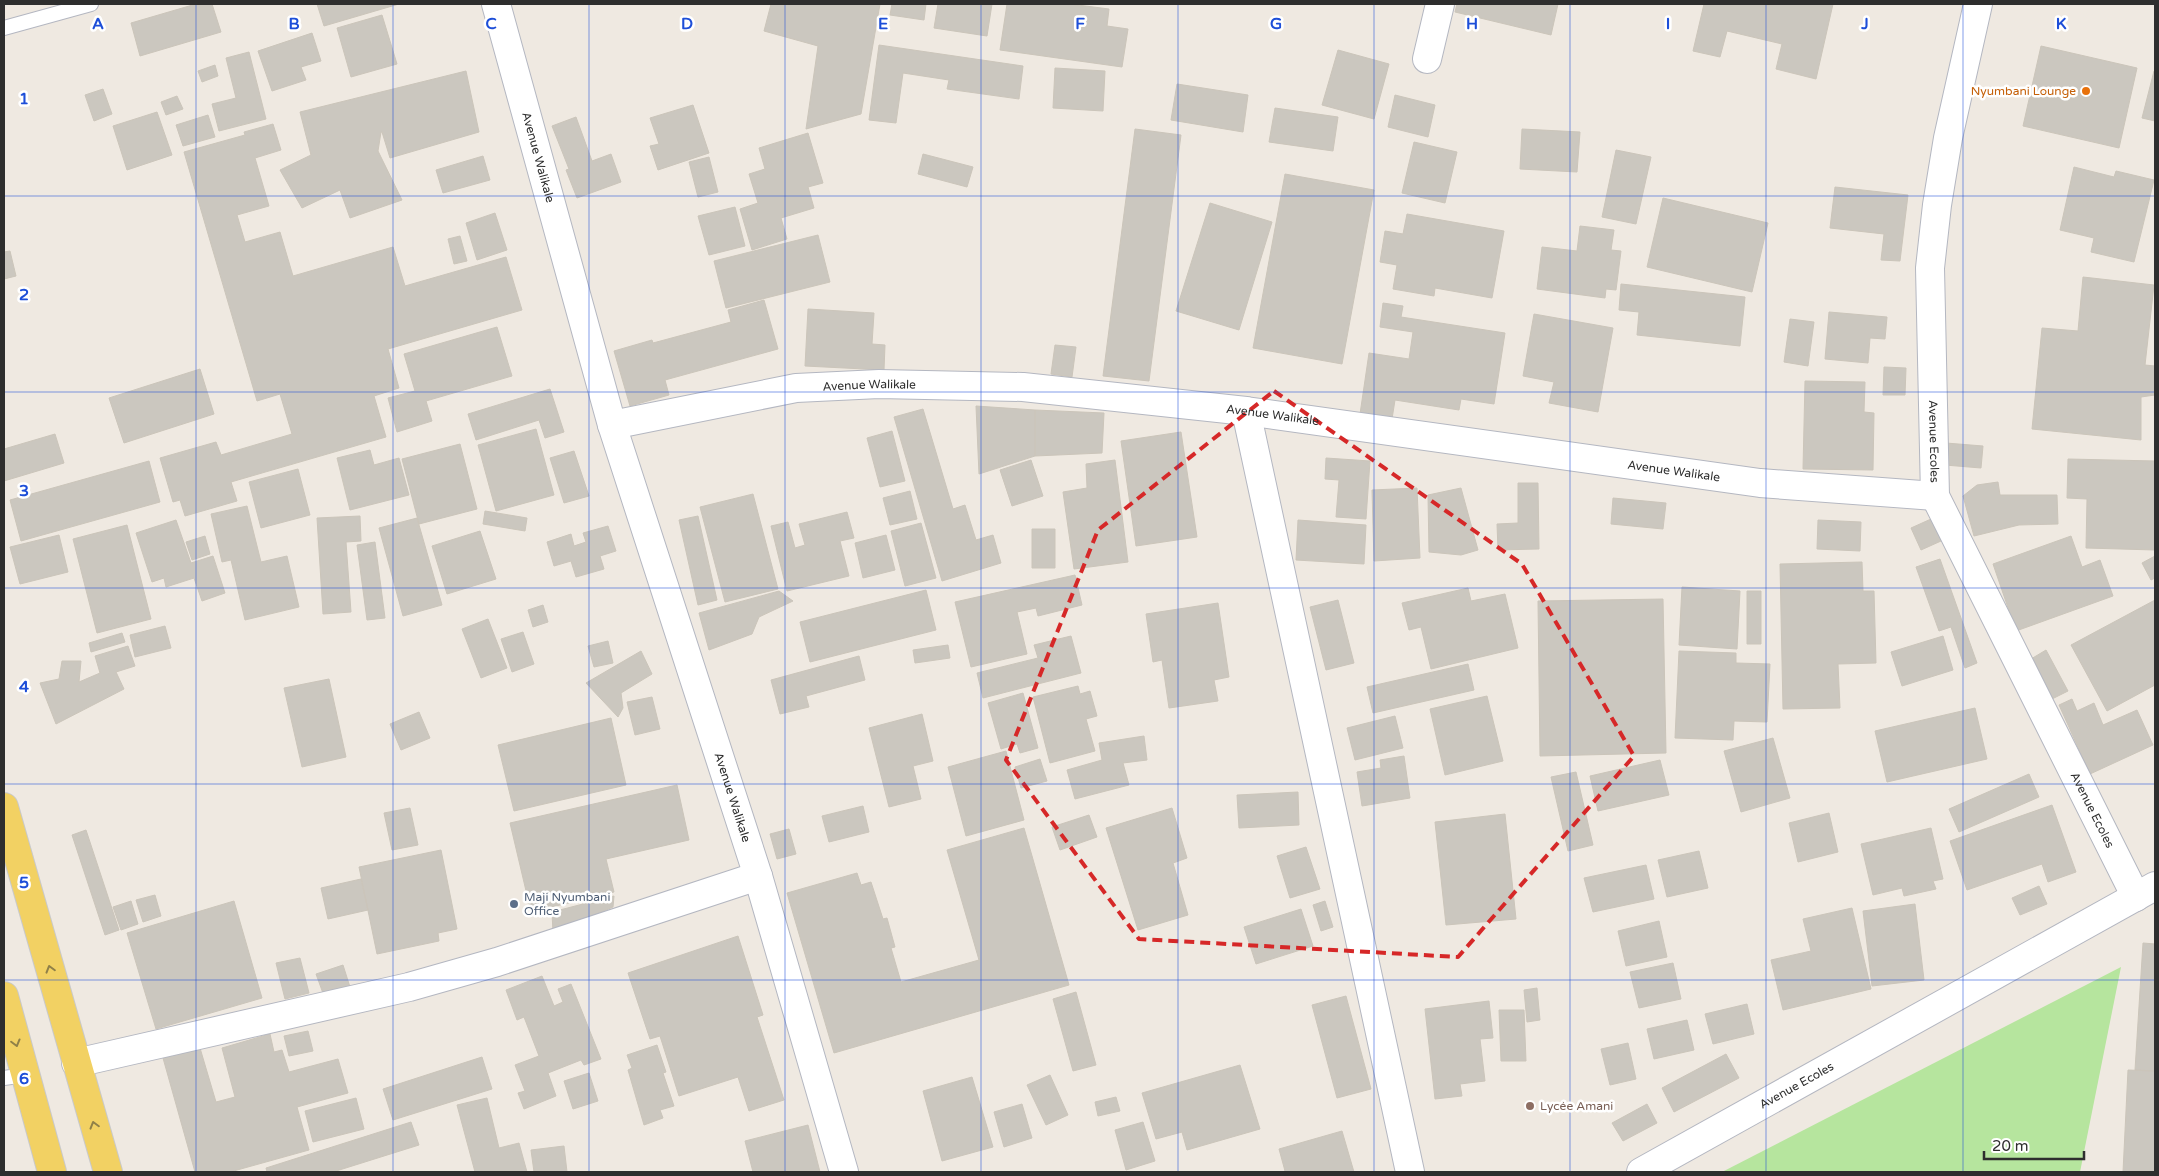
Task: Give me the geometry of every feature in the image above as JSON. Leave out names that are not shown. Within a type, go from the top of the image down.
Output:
[{"type":"main road","points":[[4,807],[108,1172]]},
{"type":"main road","points":[[4,996],[14,1077],[52,1172]]},
{"type":"street","name":"Avenue Walikale","points":[[496,4],[612,425],[758,876],[844,1172]]},
{"type":"street","points":[[1427,59],[1440,4]]},
{"type":"street","name":"Avenue Ecoles","points":[[1641,1172],[2145,892],[1935,496],[1930,268],[1937,205],[1948,138],[1978,4]]},
{"type":"street","name":"Avenue Walikale","points":[[612,425],[796,388],[879,384],[1023,387],[1246,411],[1760,483],[1935,496]]},
{"type":"street","points":[[1246,411],[1410,1172]]},
{"type":"street","points":[[76,1063],[409,987],[497,962],[758,876]]},
{"type":"lane","points":[[4,28],[91,4]]},
{"type":"highlighted area","points":[[1274,391],[1522,564],[1634,756],[1458,957],[1139,939],[1006,760],[1098,530]]},
{"type":"green space","points":[[2121,967],[2080,1172],[1722,1172]]},
{"type":"building","points":[[196,4],[212,4],[221,32],[140,56],[131,23]]},
{"type":"building","points":[[317,4],[399,4],[324,26]]},
{"type":"building","points":[[771,4],[880,4],[861,114],[806,129],[818,46],[764,31]]},
{"type":"building","points":[[892,4],[926,4],[924,20],[890,15]]},
{"type":"building","points":[[938,4],[992,4],[987,36],[934,28]]},
{"type":"building","points":[[1007,4],[1070,4],[1109,9],[1107,26],[1128,29],[1122,67],[1000,50]]},
{"type":"building","points":[[1457,4],[1558,4],[1551,35],[1455,12]]},
{"type":"building","points":[[1704,4],[1833,4],[1816,79],[1776,69],[1782,44],[1727,31],[1720,57],[1693,51]]},
{"type":"building","points":[[382,15],[397,64],[351,77],[337,28]]},
{"type":"building","points":[[312,33],[321,61],[301,67],[306,80],[272,91],[258,51]]},
{"type":"building","points":[[879,45],[1023,66],[1019,99],[947,89],[949,80],[903,73],[896,123],[869,120]]},
{"type":"building","points":[[2041,46],[2137,68],[2119,148],[2023,126]]},
{"type":"building","points":[[1338,50],[1389,64],[1374,119],[1322,105]]},
{"type":"building","points":[[249,52],[266,119],[219,131],[212,104],[236,98],[226,58]]},
{"type":"building","points":[[215,65],[218,76],[202,82],[198,71]]},
{"type":"building","points":[[1055,68],[1105,71],[1103,111],[1053,108]]},
{"type":"building","points":[[466,71],[479,132],[390,158],[381,132],[378,151],[402,200],[350,218],[340,190],[302,208],[280,170],[311,155],[300,112]]},
{"type":"building","points":[[2155,72],[2155,121],[2142,118]]},
{"type":"building","points":[[1177,84],[1248,95],[1243,132],[1171,120]]},
{"type":"building","points":[[103,89],[112,114],[94,121],[85,95]]},
{"type":"building","points":[[1395,95],[1435,105],[1428,137],[1388,127]]},
{"type":"building","points":[[177,96],[183,109],[166,115],[161,102]]},
{"type":"building","points":[[693,105],[709,153],[658,170],[650,146],[659,144],[650,118]]},
{"type":"building","points":[[1275,108],[1338,117],[1333,151],[1269,142]]},
{"type":"building","points":[[157,112],[172,155],[127,170],[113,126]]},
{"type":"building","points":[[208,115],[215,137],[183,146],[176,125]]},
{"type":"building","points":[[576,117],[592,161],[611,154],[621,182],[577,198],[566,170],[569,169],[552,126]]},
{"type":"building","points":[[273,124],[281,150],[255,158],[269,206],[237,215],[245,242],[280,232],[293,276],[393,247],[405,286],[506,257],[522,310],[388,349],[399,388],[374,396],[386,437],[231,482],[237,501],[185,516],[180,500],[173,502],[160,458],[216,442],[221,455],[292,434],[280,394],[257,401],[184,152],[245,135],[244,132]]},
{"type":"building","points":[[1135,129],[1181,135],[1149,381],[1103,376]]},
{"type":"building","points":[[1522,129],[1580,132],[1577,172],[1520,169]]},
{"type":"building","points":[[808,133],[823,183],[808,187],[814,208],[781,218],[787,239],[752,250],[740,209],[758,203],[749,174],[765,169],[759,148]]},
{"type":"building","points":[[1414,142],[1457,152],[1445,203],[1402,193]]},
{"type":"building","points":[[1616,150],[1651,157],[1636,224],[1602,217]]},
{"type":"building","points":[[923,154],[973,167],[967,187],[918,174]]},
{"type":"building","points":[[483,156],[490,180],[443,193],[436,170]]},
{"type":"building","points":[[709,157],[718,192],[698,197],[689,162]]},
{"type":"building","points":[[2074,167],[2114,177],[2116,171],[2154,180],[2134,262],[2091,252],[2094,238],[2060,230]]},
{"type":"building","points":[[1285,174],[1374,190],[1342,364],[1253,348]]},
{"type":"building","points":[[1835,187],[1908,195],[1900,261],[1881,260],[1884,234],[1830,228]]},
{"type":"building","points":[[1663,198],[1768,223],[1752,292],[1647,267]]},
{"type":"building","points":[[1210,203],[1272,222],[1239,330],[1176,311]]},
{"type":"building","points":[[735,207],[745,246],[709,255],[698,216]]},
{"type":"building","points":[[495,213],[507,250],[477,260],[466,223]]},
{"type":"building","points":[[1407,214],[1504,231],[1492,298],[1435,288],[1434,296],[1393,289],[1397,265],[1380,262],[1385,231],[1403,234]]},
{"type":"building","points":[[1580,226],[1614,230],[1611,250],[1621,251],[1616,290],[1606,289],[1605,298],[1537,289],[1542,247],[1577,251]]},
{"type":"building","points":[[818,235],[830,282],[726,308],[714,261]]},
{"type":"building","points":[[460,236],[467,261],[454,264],[448,239]]},
{"type":"building","points":[[10,251],[16,276],[4,279],[4,252]]},
{"type":"building","points":[[2083,277],[2154,285],[2145,365],[2155,366],[2155,395],[2141,397],[2141,440],[2032,429],[2042,328],[2078,331]]},
{"type":"building","points":[[1621,284],[1745,297],[1740,346],[1637,335],[1639,312],[1619,310]]},
{"type":"building","points":[[764,300],[778,349],[665,380],[669,395],[630,406],[614,351],[652,340],[653,343],[731,322],[728,310]]},
{"type":"building","points":[[1383,303],[1403,306],[1401,317],[1505,333],[1494,404],[1461,399],[1459,410],[1395,400],[1392,419],[1360,414],[1369,353],[1409,359],[1413,332],[1380,327]]},
{"type":"building","points":[[808,309],[874,313],[872,344],[885,345],[884,370],[805,366]]},
{"type":"building","points":[[1829,312],[1887,317],[1885,339],[1870,338],[1868,363],[1825,359]]},
{"type":"building","points":[[1534,314],[1613,328],[1598,412],[1549,403],[1554,382],[1523,376]]},
{"type":"building","points":[[1790,319],[1814,322],[1808,366],[1784,362]]},
{"type":"building","points":[[497,327],[512,376],[426,401],[432,421],[397,432],[388,398],[415,391],[404,354]]},
{"type":"building","points":[[1055,345],[1076,347],[1072,377],[1051,374]]},
{"type":"building","points":[[1884,367],[1906,368],[1905,395],[1883,395]]},
{"type":"building","points":[[200,369],[214,414],[124,443],[109,398]]},
{"type":"building","points":[[1805,381],[1865,382],[1864,412],[1874,413],[1873,470],[1803,469]]},
{"type":"building","points":[[550,389],[564,432],[545,438],[539,420],[476,440],[468,414]]},
{"type":"building","points":[[976,406],[1035,410],[1035,456],[979,474]]},
{"type":"building","points":[[923,409],[953,509],[965,505],[976,540],[993,535],[1001,563],[942,581],[894,417]]},
{"type":"building","points":[[1035,410],[1104,413],[1102,453],[1035,456]]},
{"type":"building","points":[[536,429],[554,495],[496,511],[478,445]]},
{"type":"building","points":[[892,431],[905,481],[880,487],[867,438]]},
{"type":"building","points":[[1181,432],[1197,537],[1136,546],[1121,441]]},
{"type":"building","points":[[55,434],[64,463],[4,481],[4,449]]},
{"type":"building","points":[[1946,443],[1983,446],[1981,468],[1945,465]]},
{"type":"building","points":[[460,444],[477,509],[419,524],[402,459]]},
{"type":"building","points":[[370,450],[374,465],[399,458],[409,495],[350,510],[337,458]]},
{"type":"building","points":[[574,451],[589,496],[564,503],[550,458]]},
{"type":"building","points":[[1326,458],[1370,461],[1366,519],[1336,517],[1339,480],[1325,479]]},
{"type":"building","points":[[2068,459],[2155,461],[2155,550],[2086,548],[2087,499],[2067,498]]},
{"type":"building","points":[[1031,460],[1043,496],[1012,506],[1000,470]]},
{"type":"building","points":[[1115,460],[1128,562],[1074,569],[1063,492],[1087,488],[1086,464]]},
{"type":"building","points":[[149,461],[160,502],[21,541],[10,500]]},
{"type":"building","points":[[298,469],[310,515],[261,528],[249,482]]},
{"type":"building","points":[[1998,482],[2000,495],[2057,495],[2058,524],[2019,525],[1974,536],[1963,496],[1977,485]]},
{"type":"building","points":[[1518,483],[1538,483],[1539,549],[1498,550],[1497,524],[1518,523]]},
{"type":"building","points":[[1417,488],[1420,558],[1374,561],[1372,490]]},
{"type":"building","points":[[1461,488],[1478,550],[1461,555],[1429,552],[1428,495]]},
{"type":"building","points":[[910,491],[917,519],[890,525],[883,498]]},
{"type":"building","points":[[753,494],[778,589],[725,602],[700,507]]},
{"type":"building","points":[[1613,498],[1666,503],[1663,529],[1611,524]]},
{"type":"building","points":[[247,506],[261,562],[287,556],[299,607],[245,620],[231,560],[222,562],[211,514]]},
{"type":"building","points":[[485,511],[527,518],[525,531],[483,524]]},
{"type":"building","points":[[847,512],[854,538],[840,541],[849,576],[787,591],[771,526],[788,522],[795,548],[805,545],[799,524]]},
{"type":"building","points":[[360,516],[361,541],[346,542],[351,612],[323,614],[317,518]]},
{"type":"building","points":[[698,516],[717,600],[698,605],[679,520]]},
{"type":"building","points":[[417,518],[442,605],[403,616],[379,528]]},
{"type":"building","points":[[1931,519],[1941,541],[1921,550],[1911,528]]},
{"type":"building","points":[[176,520],[191,563],[213,556],[225,593],[202,601],[194,578],[166,587],[164,578],[152,582],[136,533]]},
{"type":"building","points":[[1298,520],[1366,525],[1364,564],[1296,560]]},
{"type":"building","points":[[1818,520],[1861,522],[1860,551],[1817,549]]},
{"type":"building","points":[[921,523],[936,578],[905,586],[891,531]]},
{"type":"building","points":[[127,525],[151,619],[97,633],[73,539]]},
{"type":"building","points":[[608,526],[616,551],[600,556],[604,569],[576,577],[571,561],[554,566],[547,542],[571,534],[574,546],[586,542],[583,533]]},
{"type":"building","points":[[1032,529],[1055,529],[1055,568],[1032,568]]},
{"type":"building","points":[[480,531],[496,579],[447,594],[432,546]]},
{"type":"building","points":[[59,535],[68,572],[20,584],[10,547]]},
{"type":"building","points":[[886,535],[895,570],[863,578],[855,543]]},
{"type":"building","points":[[205,536],[210,554],[192,560],[186,542]]},
{"type":"building","points":[[2071,536],[2082,567],[2100,560],[2113,596],[2016,631],[1993,564]]},
{"type":"building","points":[[375,542],[385,618],[367,620],[357,545]]},
{"type":"building","points":[[2155,556],[2155,578],[2151,580],[2142,563]]},
{"type":"building","points":[[1940,559],[1977,663],[1965,668],[1951,627],[1939,631],[1916,567]]},
{"type":"building","points":[[1862,562],[1863,591],[1874,591],[1876,663],[1838,664],[1840,708],[1783,709],[1780,564]]},
{"type":"building","points":[[1075,575],[1082,605],[1038,616],[1036,608],[1017,612],[1027,654],[971,667],[955,602]]},
{"type":"building","points":[[1682,587],[1740,591],[1737,649],[1679,645]]},
{"type":"building","points":[[1468,588],[1471,601],[1505,594],[1518,648],[1431,669],[1421,627],[1409,630],[1402,603]]},
{"type":"building","points":[[926,590],[936,630],[810,662],[800,622]]},
{"type":"building","points":[[779,591],[793,601],[759,617],[752,634],[709,650],[699,613]]},
{"type":"building","points":[[1747,591],[1761,591],[1761,644],[1747,644]]},
{"type":"building","points":[[1663,599],[1666,753],[1540,756],[1538,601]]},
{"type":"building","points":[[1338,600],[1354,663],[1326,670],[1310,607]]},
{"type":"building","points":[[2155,600],[2155,685],[2107,711],[2071,645]]},
{"type":"building","points":[[1218,603],[1229,677],[1214,680],[1218,701],[1169,708],[1162,660],[1153,662],[1146,614]]},
{"type":"building","points":[[543,605],[548,622],[533,627],[528,610]]},
{"type":"building","points":[[488,619],[507,668],[481,678],[462,629]]},
{"type":"building","points":[[165,626],[171,648],[135,657],[130,635]]},
{"type":"building","points":[[523,632],[534,664],[512,672],[501,639]]},
{"type":"building","points":[[122,633],[125,642],[91,652],[89,643]]},
{"type":"building","points":[[1071,636],[1081,673],[983,698],[977,673],[1038,658],[1034,645]]},
{"type":"building","points":[[1943,636],[1953,670],[1902,686],[1891,652]]},
{"type":"building","points":[[608,641],[613,663],[594,667],[588,646]]},
{"type":"building","points":[[948,645],[950,658],[915,663],[913,650]]},
{"type":"building","points":[[128,646],[135,666],[116,672],[124,689],[56,724],[40,683],[59,679],[62,661],[81,661],[79,682],[100,673],[95,656]]},
{"type":"building","points":[[2046,650],[2068,691],[2052,699],[2031,659]]},
{"type":"building","points":[[641,651],[652,674],[621,693],[623,708],[618,717],[586,683]]},
{"type":"building","points":[[1679,651],[1736,653],[1736,663],[1770,664],[1767,722],[1734,721],[1733,740],[1675,738]]},
{"type":"building","points":[[859,656],[865,680],[806,696],[809,707],[780,714],[771,680]]},
{"type":"building","points":[[1468,664],[1474,690],[1373,713],[1367,687]]},
{"type":"building","points":[[329,679],[346,757],[302,767],[284,688]]},
{"type":"building","points":[[1078,686],[1080,694],[1090,691],[1097,716],[1086,719],[1095,751],[1050,763],[1033,697]]},
{"type":"building","points":[[1023,693],[1038,748],[1020,753],[1017,744],[1001,749],[988,703]]},
{"type":"building","points":[[1487,696],[1503,761],[1445,775],[1430,709]]},
{"type":"building","points":[[652,697],[660,729],[635,735],[627,702]]},
{"type":"building","points":[[2072,699],[2077,711],[2094,703],[2103,725],[2137,710],[2153,745],[2090,774],[2059,705]]},
{"type":"building","points":[[1975,708],[1987,759],[1887,782],[1875,731]]},
{"type":"building","points":[[419,712],[430,738],[401,750],[390,724]]},
{"type":"building","points":[[922,714],[933,761],[913,766],[921,799],[889,807],[869,728]]},
{"type":"building","points":[[1395,716],[1403,748],[1355,760],[1347,728]]},
{"type":"building","points":[[611,718],[626,785],[514,811],[498,745]]},
{"type":"building","points":[[1144,736],[1147,760],[1123,763],[1129,785],[1075,799],[1067,770],[1102,760],[1099,743]]},
{"type":"building","points":[[1773,738],[1790,798],[1741,812],[1724,751]]},
{"type":"building","points":[[1006,751],[1024,820],[966,836],[948,767]]},
{"type":"building","points":[[1404,756],[1410,798],[1362,806],[1357,772],[1381,768],[1380,760]]},
{"type":"building","points":[[1040,759],[1047,781],[1021,788],[1015,767]]},
{"type":"building","points":[[1660,760],[1669,795],[1598,811],[1590,776]]},
{"type":"building","points":[[1576,772],[1593,845],[1568,851],[1551,777]]},
{"type":"building","points":[[2029,774],[2039,797],[1959,832],[1949,809]]},
{"type":"building","points":[[677,785],[689,840],[606,859],[614,892],[531,912],[510,823]]},
{"type":"building","points":[[1298,792],[1299,825],[1239,828],[1237,795]]},
{"type":"building","points":[[2052,805],[2076,872],[2048,882],[2042,864],[1967,890],[1950,841]]},
{"type":"building","points":[[863,806],[869,832],[829,842],[822,816]]},
{"type":"building","points":[[410,808],[418,845],[392,850],[384,813]]},
{"type":"building","points":[[1172,808],[1187,858],[1173,863],[1188,915],[1138,930],[1106,828]]},
{"type":"building","points":[[1829,813],[1838,852],[1798,862],[1789,823]]},
{"type":"building","points":[[1505,814],[1516,919],[1446,925],[1435,822]]},
{"type":"building","points":[[1089,815],[1097,837],[1060,850],[1052,827]]},
{"type":"building","points":[[1024,828],[1069,985],[834,1053],[787,893],[857,873],[861,885],[871,882],[883,919],[887,918],[895,947],[891,948],[901,982],[979,960],[947,850]]},
{"type":"building","points":[[1931,828],[1943,879],[1933,881],[1936,889],[1904,896],[1902,888],[1873,895],[1861,844]]},
{"type":"building","points":[[789,829],[796,854],[777,859],[770,834]]},
{"type":"building","points":[[86,830],[119,930],[105,935],[72,835]]},
{"type":"building","points":[[1306,847],[1320,889],[1290,898],[1277,856]]},
{"type":"building","points":[[441,850],[457,929],[438,933],[439,941],[377,954],[359,867]]},
{"type":"building","points":[[1699,851],[1708,888],[1667,897],[1658,860]]},
{"type":"building","points":[[1646,865],[1654,899],[1593,912],[1584,878]]},
{"type":"building","points":[[361,879],[368,910],[328,919],[321,888]]},
{"type":"building","points":[[2039,886],[2047,904],[2020,915],[2012,898]]},
{"type":"building","points":[[155,895],[161,916],[143,922],[136,900]]},
{"type":"building","points":[[614,896],[613,907],[553,933],[552,912]]},
{"type":"building","points":[[131,901],[138,924],[121,930],[113,907]]},
{"type":"building","points":[[234,901],[262,998],[156,1029],[127,933]]},
{"type":"building","points":[[1325,901],[1333,927],[1321,931],[1313,905]]},
{"type":"building","points":[[1915,904],[1924,980],[1872,986],[1863,911]]},
{"type":"building","points":[[1852,908],[1871,989],[1783,1010],[1771,960],[1811,951],[1803,919]]},
{"type":"building","points":[[1301,909],[1313,946],[1256,964],[1244,927]]},
{"type":"building","points":[[1659,921],[1667,957],[1626,966],[1618,931]]},
{"type":"building","points":[[738,936],[763,1015],[757,1017],[784,1100],[749,1111],[738,1077],[679,1096],[660,1036],[650,1039],[628,973]]},
{"type":"building","points":[[2143,943],[2155,944],[2155,1071],[2135,1070]]},
{"type":"building","points":[[300,958],[309,993],[285,999],[276,963]]},
{"type":"building","points":[[1673,963],[1681,999],[1639,1008],[1630,972]]},
{"type":"building","points":[[343,965],[350,987],[324,996],[316,974]]},
{"type":"building","points":[[542,976],[554,1006],[563,1002],[558,989],[571,984],[601,1059],[584,1065],[581,1060],[548,1073],[556,1096],[524,1109],[518,1093],[525,1091],[515,1065],[539,1056],[524,1017],[517,1020],[506,990]]},
{"type":"building","points":[[1537,988],[1540,1020],[1527,1022],[1524,990]]},
{"type":"building","points":[[1076,992],[1096,1065],[1073,1071],[1053,999]]},
{"type":"building","points":[[1346,996],[1371,1089],[1337,1098],[1312,1005]]},
{"type":"building","points":[[1489,1001],[1493,1038],[1480,1039],[1485,1081],[1460,1084],[1462,1096],[1435,1099],[1425,1009]]},
{"type":"building","points":[[1747,1004],[1754,1034],[1713,1044],[1705,1014]]},
{"type":"building","points":[[1499,1010],[1524,1010],[1526,1061],[1501,1061]]},
{"type":"building","points":[[1687,1020],[1694,1050],[1654,1059],[1647,1029]]},
{"type":"building","points":[[308,1031],[313,1051],[289,1056],[284,1036]]},
{"type":"building","points":[[270,1034],[274,1052],[282,1050],[289,1072],[338,1059],[348,1093],[297,1107],[309,1150],[230,1172],[195,1172],[163,1058],[200,1048],[216,1102],[235,1097],[222,1048]]},
{"type":"building","points":[[1628,1043],[1636,1079],[1610,1085],[1601,1049]]},
{"type":"building","points":[[657,1045],[666,1072],[663,1073],[674,1106],[660,1110],[663,1118],[644,1125],[628,1070],[632,1068],[627,1055]]},
{"type":"building","points":[[1726,1054],[1739,1078],[1674,1112],[1662,1088]]},
{"type":"building","points":[[482,1057],[492,1089],[393,1120],[383,1089]]},
{"type":"building","points":[[1240,1065],[1260,1129],[1187,1150],[1182,1132],[1156,1139],[1142,1093]]},
{"type":"building","points":[[2128,1070],[2155,1071],[2155,1172],[2123,1172]]},
{"type":"building","points":[[589,1073],[598,1101],[573,1109],[564,1081]]},
{"type":"building","points":[[1050,1075],[1068,1115],[1046,1125],[1027,1085]]},
{"type":"building","points":[[972,1077],[993,1147],[942,1161],[923,1091]]},
{"type":"building","points":[[1116,1097],[1120,1111],[1098,1116],[1095,1102]]},
{"type":"building","points":[[356,1098],[364,1129],[313,1142],[305,1111]]},
{"type":"building","points":[[487,1098],[499,1148],[519,1143],[527,1172],[475,1172],[457,1105]]},
{"type":"building","points":[[1022,1104],[1032,1138],[1004,1147],[994,1112]]},
{"type":"building","points":[[1647,1104],[1657,1123],[1623,1141],[1612,1123]]},
{"type":"building","points":[[411,1122],[419,1145],[333,1172],[267,1172],[266,1168]]},
{"type":"building","points":[[1143,1122],[1155,1161],[1126,1170],[1115,1130]]},
{"type":"building","points":[[808,1125],[820,1172],[753,1172],[745,1141]]},
{"type":"building","points":[[1342,1131],[1354,1172],[1282,1172],[1285,1171],[1279,1149]]},
{"type":"building","points":[[564,1146],[567,1172],[534,1172],[531,1150]]},
{"type":"place","name":"Nyumbani Lounge","points":[[2086,91]]},
{"type":"place","name":"Maji Nyumbani Office","points":[[514,904]]},
{"type":"place","name":"Lycée Amani","points":[[1530,1106]]}]
